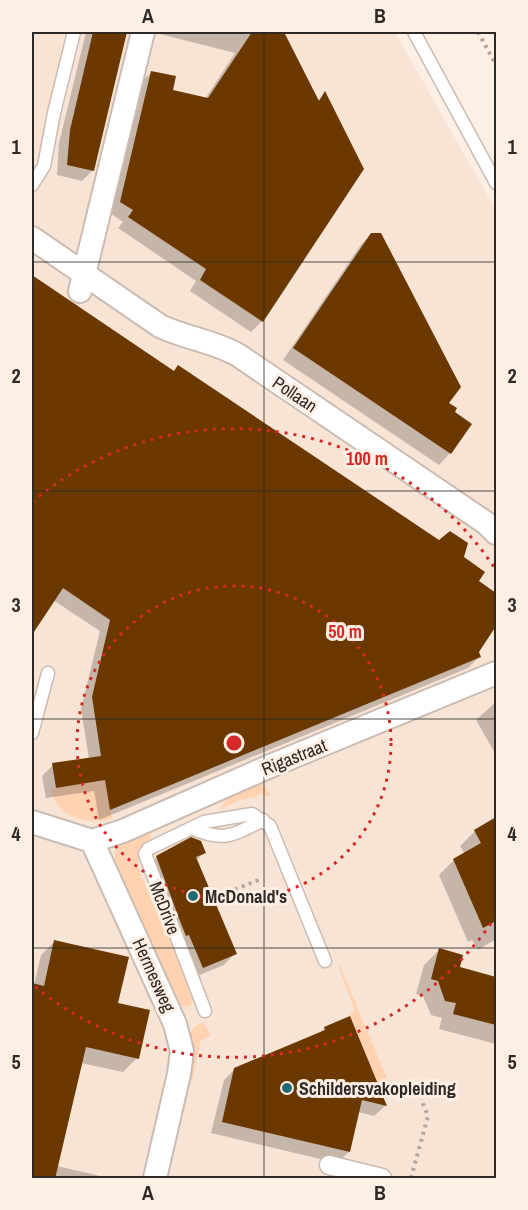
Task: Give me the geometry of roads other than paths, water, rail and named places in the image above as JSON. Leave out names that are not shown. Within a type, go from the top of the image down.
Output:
[{"type":"street","points":[[82,282],[143,32]]},
{"type":"street","name":"Pollaan","points":[[32,238],[82,282],[172,332],[216,344],[238,355],[486,523],[496,533]]},
{"type":"street","name":"Rigastraat","points":[[92,841],[123,831],[268,767],[496,673]]},
{"type":"street","points":[[32,822],[92,841]]},
{"type":"street","name":"Hermesweg","points":[[92,841],[157,980],[175,1024],[182,1051],[177,1084],[155,1179]]},
{"type":"street","points":[[329,1166],[382,1179]]},
{"type":"lane","points":[[32,185],[44,166],[54,113],[74,32]]},
{"type":"lane","points":[[414,32],[496,183]]},
{"type":"lane","points":[[32,733],[48,673]]},
{"type":"lane","name":"McDrive","points":[[205,1011],[145,854],[148,849],[204,822],[252,814],[263,820]]},
{"type":"lane","points":[[190,828],[212,837],[237,834],[263,820],[270,826],[325,961]]},
{"type":"place","name":"McDonald's","points":[[193,896]]},
{"type":"place","name":"Schildersvakopleiding","points":[[287,1088]]}]
